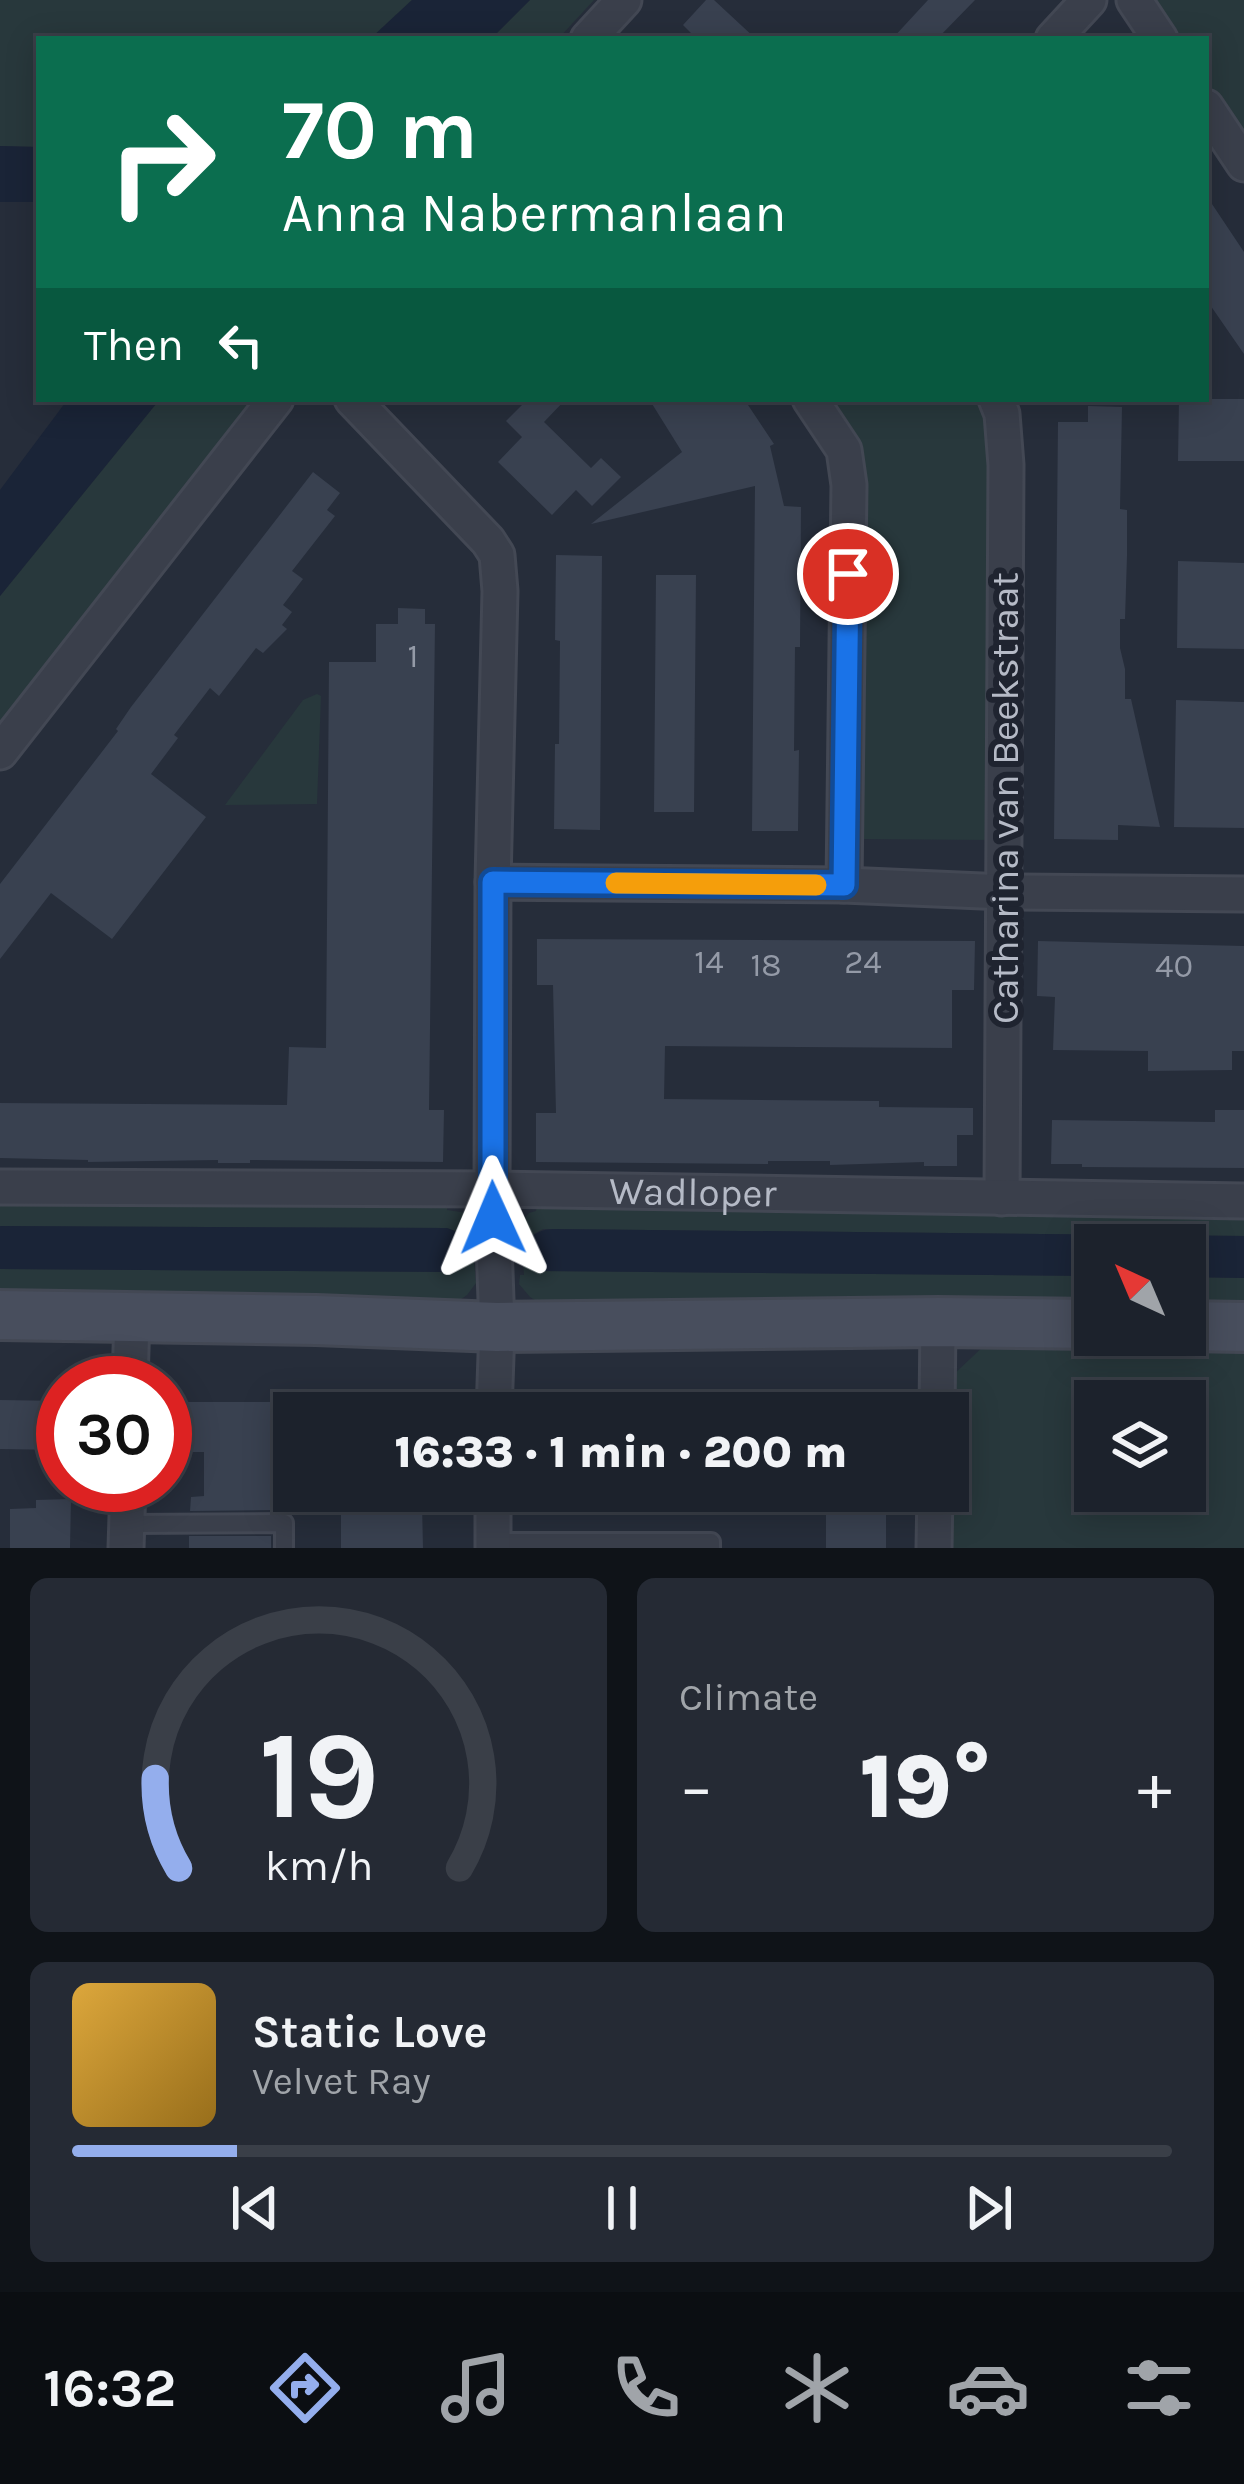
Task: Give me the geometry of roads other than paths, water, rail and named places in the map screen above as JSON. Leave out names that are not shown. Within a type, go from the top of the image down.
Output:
[{"type":"street","points":[[591,36],[624,0]]},
{"type":"street","points":[[1056,36],[1089,0]]},
{"type":"street","points":[[1134,0],[1158,36]]},
{"type":"street","points":[[1209,112],[1244,164]]},
{"type":"street","points":[[0,752],[274,402]]},
{"type":"street","points":[[355,402],[467,518],[496,555],[500,591],[493,882],[494,1392]]},
{"type":"street","points":[[812,402],[844,450],[849,485],[844,885]]},
{"type":"street","name":"Catharina van Beekstraat","points":[[997,402],[1006,465],[1002,1198]]},
{"type":"street","points":[[493,882],[1244,895]]},
{"type":"street","name":"Wadloper","points":[[0,1187],[493,1204],[1002,1198],[1244,1201]]},
{"type":"street","points":[[0,1315],[316,1320],[496,1307],[1074,1324]]},
{"type":"street","points":[[131,1356],[132,1317]]},
{"type":"street","points":[[937,1392],[938,1322]]},
{"type":"street","points":[[1206,1326],[1244,1327]]},
{"type":"street","points":[[493,1512],[493,1545]]},
{"type":"street","points":[[934,1548],[935,1512]]},
{"type":"lane","points":[[127,1536],[284,1522],[284,1548]]},
{"type":"lane","points":[[493,1545],[711,1542],[711,1548]]},
{"type":"water","points":[[412,0],[530,0],[494,36],[373,36]]},
{"type":"water","points":[[0,146],[36,147],[36,202],[0,202]]},
{"type":"water","points":[[66,402],[158,402],[0,596],[0,490]]},
{"type":"water","points":[[0,1226],[447,1228],[507,1242],[554,1229],[1074,1234],[1074,1276],[542,1271],[523,1260],[474,1260],[450,1272],[0,1269]]},
{"type":"water","points":[[1206,1236],[1244,1236],[1244,1278],[1206,1277]]}]
